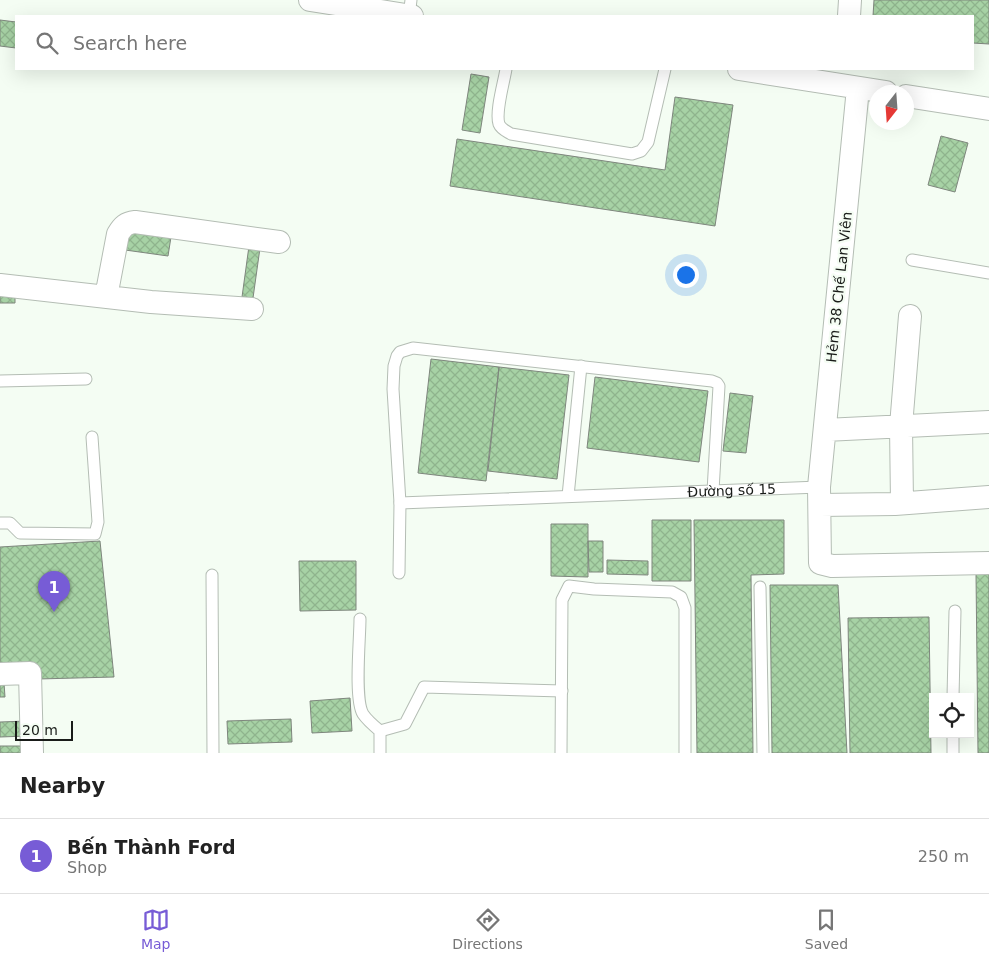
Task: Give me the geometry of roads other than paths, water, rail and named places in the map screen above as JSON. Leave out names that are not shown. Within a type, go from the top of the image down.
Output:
[{"type":"street","points":[[310,0],[404,15]]},
{"type":"street","points":[[850,0],[850,15]]},
{"type":"street","points":[[748,70],[851,81],[869,87]]},
{"type":"street","name":"Hẻm 38 Chế Lan Viên","points":[[819,496],[851,81]]},
{"type":"street","points":[[914,97],[989,109]]},
{"type":"street","points":[[106,297],[118,234],[123,226],[128,223],[136,222],[279,242]]},
{"type":"street","points":[[0,284],[106,297],[252,309]]},
{"type":"street","points":[[902,503],[901,426],[910,316]]},
{"type":"street","points":[[825,430],[989,422]]},
{"type":"street","points":[[989,497],[902,503],[819,496],[820,563],[832,566],[989,563]]},
{"type":"street","points":[[0,674],[30,673],[32,753]]},
{"type":"lane","points":[[410,15],[411,0]]},
{"type":"lane","points":[[506,70],[498,115],[499,123],[503,129],[511,134],[632,154],[640,151],[648,142],[665,70]]},
{"type":"lane","points":[[912,260],[989,273]]},
{"type":"lane","points":[[399,573],[400,503],[393,389],[394,366],[400,352],[413,348],[717,383],[719,386],[713,491]]},
{"type":"lane","points":[[568,496],[580,366]]},
{"type":"lane","points":[[0,381],[86,379]]},
{"type":"lane","points":[[0,523],[10,523],[20,533],[94,534],[98,522],[92,437]]},
{"type":"lane","name":"Đường số 15","points":[[400,503],[713,491],[819,496]]},
{"type":"lane","points":[[212,575],[213,753]]},
{"type":"lane","points":[[562,753],[562,600],[569,586],[594,589],[672,592],[681,597],[685,608],[685,753]]},
{"type":"lane","points":[[760,587],[763,753]]},
{"type":"lane","points":[[954,693],[955,611]]},
{"type":"lane","points":[[360,619],[359,689],[361,706],[363,713],[380,731],[380,753]]},
{"type":"lane","points":[[380,731],[405,724],[424,687],[562,691]]},
{"type":"lane","points":[[953,738],[953,753]]},
{"type":"place","name":"Bến Thành Ford","points":[[54,612]]}]
